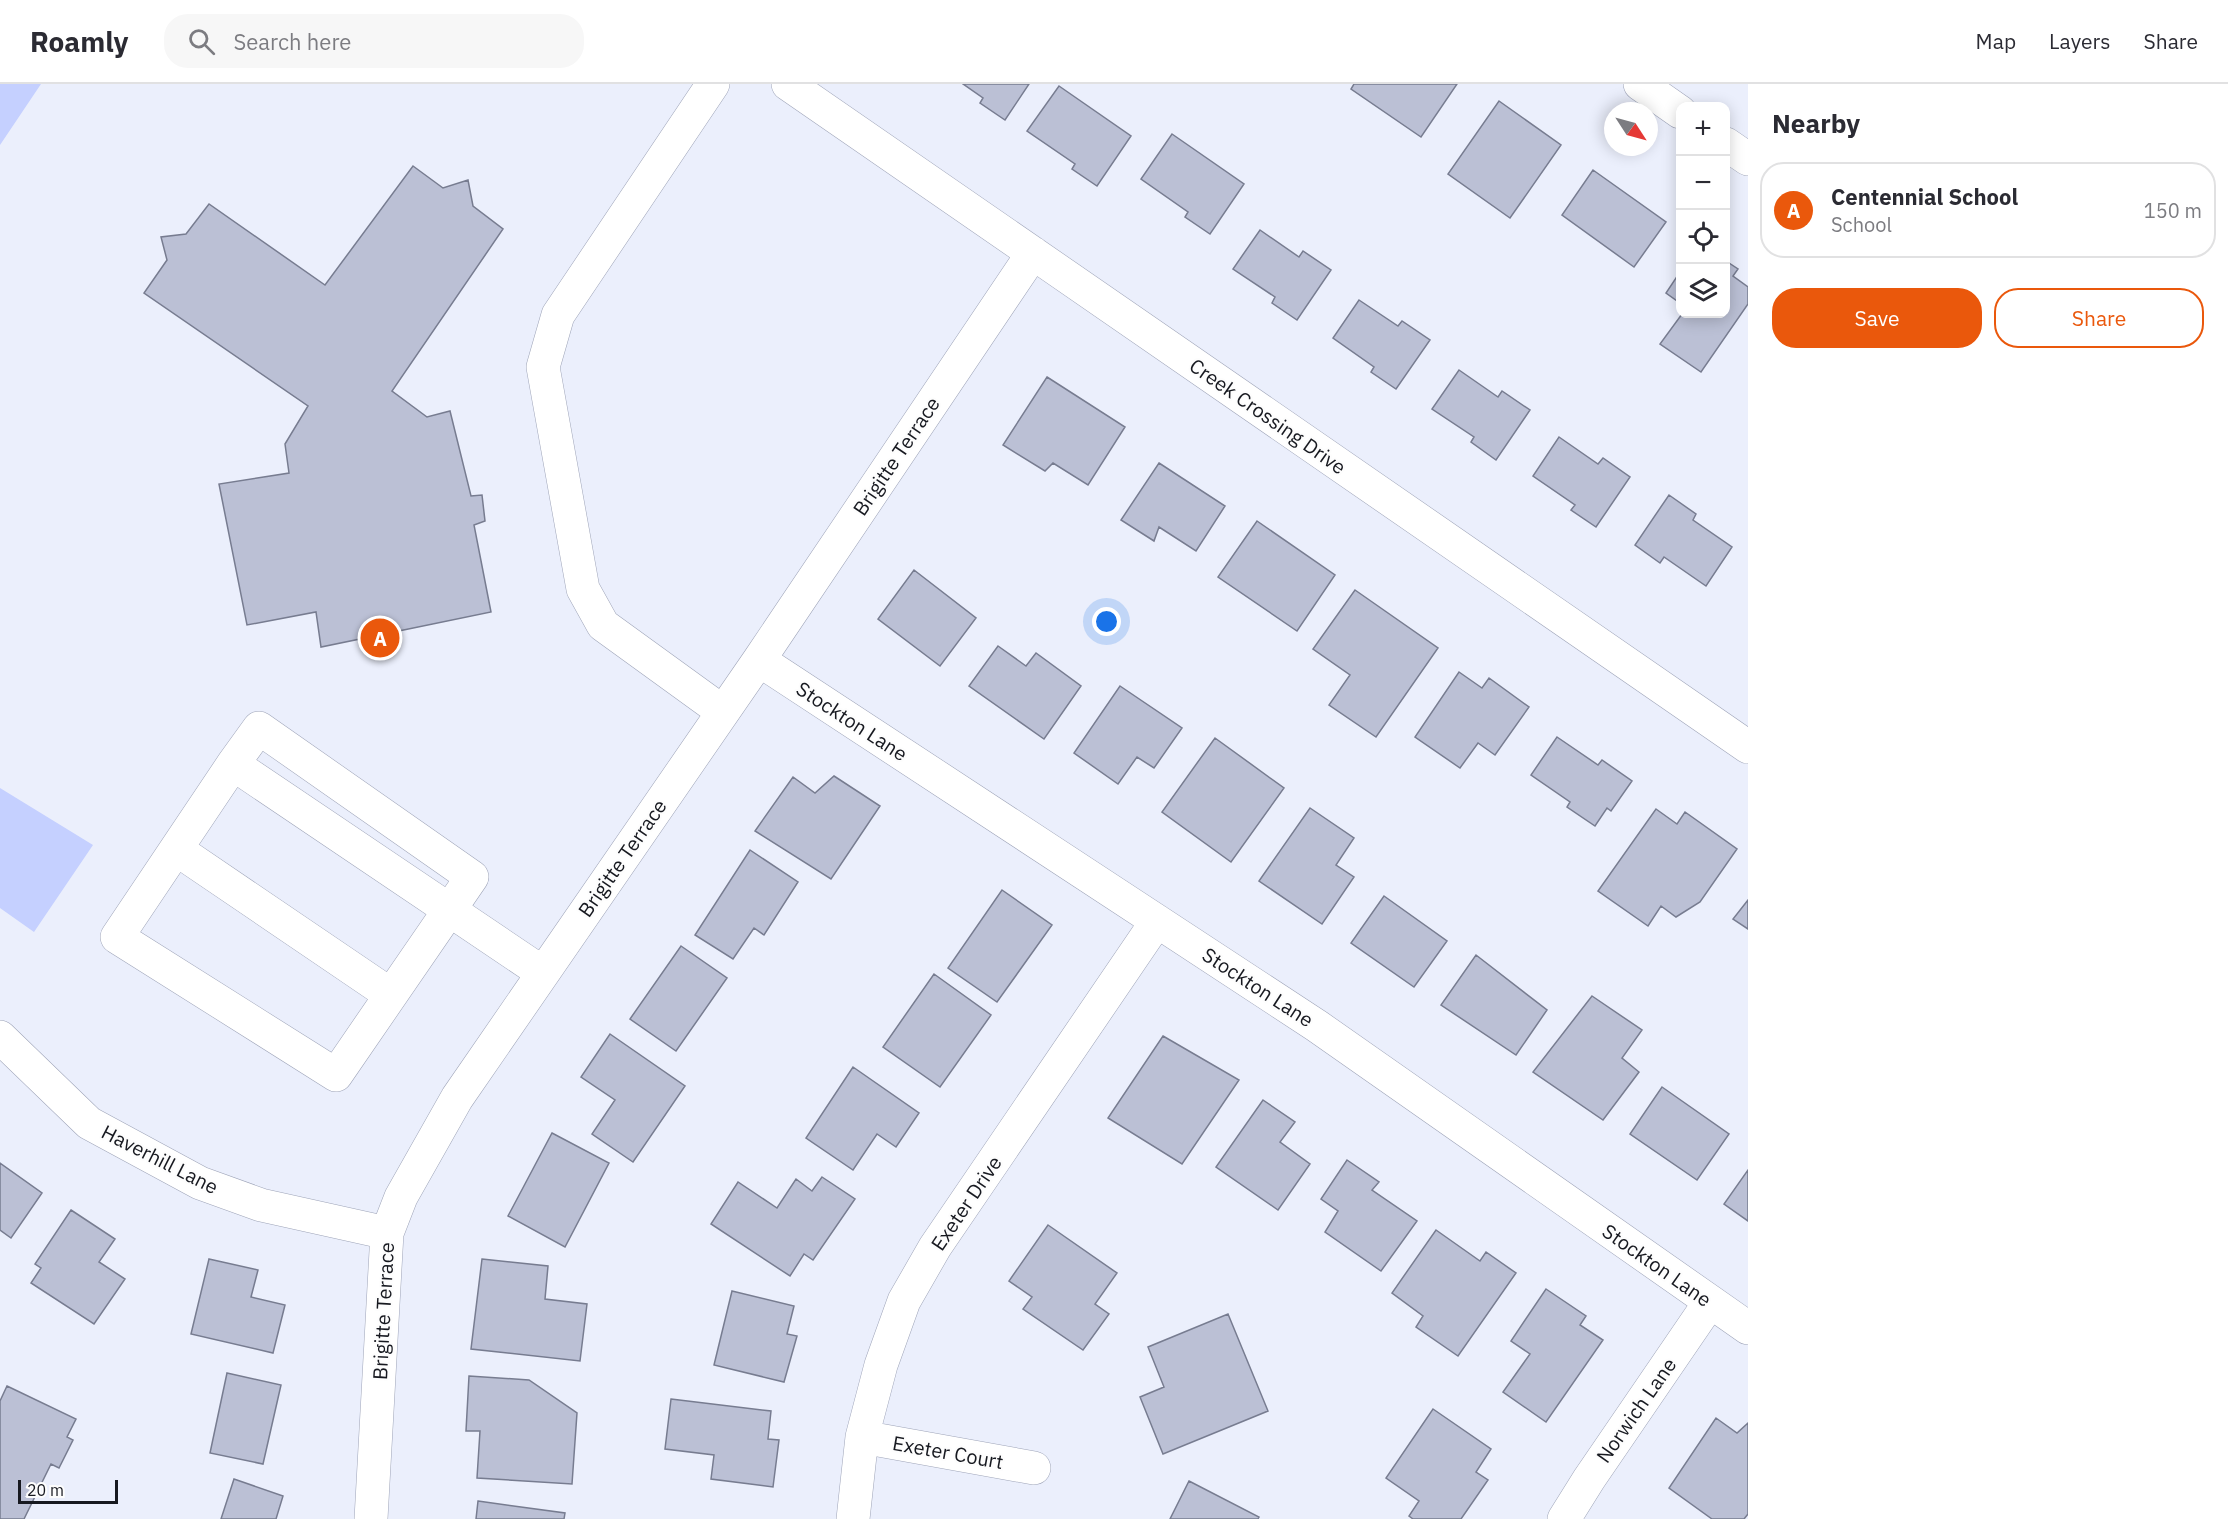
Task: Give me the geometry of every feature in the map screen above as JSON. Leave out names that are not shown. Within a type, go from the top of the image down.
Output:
[{"type":"street","points":[[713,84],[558,315],[543,367],[583,589],[603,625],[723,712]]},
{"type":"street","name":"Creek Crossing Drive","points":[[788,84],[1748,747]]},
{"type":"street","points":[[1640,84],[1676,109]]},
{"type":"street","points":[[1730,147],[1748,159]]},
{"type":"street","name":"Brigitte Terrace","points":[[371,1519],[387,1233],[401,1197],[457,1098],[759,660],[1032,254]]},
{"type":"street","name":"Stockton Lane","points":[[759,660],[1317,1026],[1748,1328]]},
{"type":"street","points":[[259,728],[472,877],[336,1075],[117,937],[176,849],[259,728]]},
{"type":"street","points":[[233,764],[543,973]]},
{"type":"street","points":[[176,849],[391,995]]},
{"type":"street","name":"Exeter Drive","points":[[853,1519],[862,1437],[881,1365],[904,1301],[935,1247],[1157,921]]},
{"type":"street","name":"Haverhill Lane","points":[[0,1037],[89,1123],[200,1183],[261,1205],[387,1233]]},
{"type":"street","name":"Norwich Lane","points":[[1564,1519],[1710,1302]]},
{"type":"street","name":"Exeter Court","points":[[862,1437],[1034,1468]]},
{"type":"shaded area","points":[[0,84],[41,84],[0,145]]},
{"type":"shaded area","points":[[0,788],[93,845],[34,932],[0,908]]},
{"type":"building","points":[[963,84],[1029,84],[1005,120],[980,103],[983,98]]},
{"type":"building","points":[[1354,84],[1457,84],[1421,137],[1351,89]]},
{"type":"building","points":[[1059,86],[1131,136],[1097,186],[1072,169],[1075,164],[1027,131]]},
{"type":"building","points":[[1499,101],[1561,145],[1510,218],[1448,174]]},
{"type":"building","points":[[1172,134],[1244,184],[1210,234],[1185,217],[1188,212],[1141,179]]},
{"type":"building","points":[[413,166],[443,188],[468,180],[473,206],[503,229],[392,391],[427,417],[450,411],[471,496],[482,495],[485,521],[474,525],[491,612],[321,647],[316,612],[247,625],[219,484],[289,473],[285,444],[308,406],[144,293],[167,260],[161,237],[186,234],[209,204],[325,285]]},
{"type":"building","points":[[1593,170],[1666,222],[1634,267],[1562,215]]},
{"type":"building","points":[[1260,230],[1299,257],[1303,251],[1331,270],[1297,320],[1272,303],[1275,297],[1233,269]]},
{"type":"building","points":[[1730,264],[1738,269],[1733,276],[1748,287],[1748,304],[1701,372],[1660,344],[1679,318],[1730,318]]},
{"type":"building","points":[[1676,278],[1676,300],[1666,293]]},
{"type":"building","points":[[1359,300],[1398,326],[1402,321],[1430,340],[1396,389],[1371,372],[1374,367],[1333,338]]},
{"type":"building","points":[[1459,370],[1498,397],[1502,391],[1530,410],[1496,460],[1471,442],[1474,437],[1432,409]]},
{"type":"building","points":[[1047,377],[1125,427],[1088,485],[1053,463],[1045,471],[1003,445]]},
{"type":"building","points":[[1559,437],[1598,464],[1603,458],[1630,477],[1596,527],[1571,510],[1575,505],[1533,476]]},
{"type":"building","points":[[1159,463],[1225,506],[1196,551],[1159,527],[1154,541],[1121,520]]},
{"type":"building","points":[[1669,495],[1696,514],[1693,520],[1732,547],[1706,586],[1664,557],[1660,563],[1635,545]]},
{"type":"building","points":[[1257,521],[1335,575],[1297,631],[1218,577]]},
{"type":"building","points":[[914,570],[976,618],[940,666],[878,619]]},
{"type":"building","points":[[1355,590],[1438,648],[1376,737],[1329,705],[1350,675],[1313,649]]},
{"type":"building","points":[[998,646],[1026,666],[1036,653],[1081,686],[1044,739],[969,686]]},
{"type":"building","points":[[1459,672],[1482,688],[1489,678],[1529,707],[1495,755],[1478,743],[1460,768],[1415,737]]},
{"type":"building","points":[[1120,686],[1182,728],[1154,768],[1137,757],[1118,784],[1074,753]]},
{"type":"building","points":[[1557,737],[1598,765],[1602,760],[1632,781],[1611,811],[1607,808],[1595,826],[1567,807],[1570,802],[1531,775]]},
{"type":"building","points":[[1215,738],[1284,788],[1231,862],[1162,812]]},
{"type":"building","points":[[834,776],[880,806],[831,879],[755,831],[793,777],[815,793]]},
{"type":"building","points":[[1310,808],[1354,838],[1336,865],[1354,877],[1322,924],[1259,881]]},
{"type":"building","points":[[1656,809],[1677,824],[1685,812],[1737,849],[1700,902],[1676,917],[1661,906],[1648,926],[1598,891]]},
{"type":"building","points":[[750,850],[798,882],[764,935],[754,928],[733,959],[695,935]]},
{"type":"building","points":[[1002,890],[1052,925],[997,1002],[948,968]]},
{"type":"building","points":[[1384,896],[1447,941],[1414,987],[1351,943]]},
{"type":"building","points":[[1748,900],[1748,929],[1733,919]]},
{"type":"building","points":[[681,946],[727,978],[676,1051],[630,1019]]},
{"type":"building","points":[[1476,955],[1547,1010],[1516,1055],[1441,1005]]},
{"type":"building","points":[[934,974],[991,1015],[940,1087],[883,1047]]},
{"type":"building","points":[[1592,996],[1642,1030],[1622,1058],[1639,1072],[1603,1120],[1533,1072]]},
{"type":"building","points":[[610,1034],[685,1086],[633,1162],[592,1134],[615,1100],[581,1077]]},
{"type":"building","points":[[1163,1036],[1239,1080],[1182,1164],[1108,1118]]},
{"type":"building","points":[[853,1067],[919,1113],[896,1147],[877,1134],[853,1170],[806,1138]]},
{"type":"building","points":[[1662,1087],[1729,1134],[1697,1180],[1630,1134]]},
{"type":"building","points":[[1263,1100],[1295,1122],[1280,1142],[1310,1164],[1278,1210],[1216,1167]]},
{"type":"building","points":[[552,1133],[609,1163],[565,1247],[508,1216]]},
{"type":"building","points":[[1347,1160],[1379,1182],[1372,1190],[1417,1221],[1381,1271],[1325,1232],[1338,1211],[1321,1199]]},
{"type":"building","points":[[0,1163],[42,1193],[11,1238],[0,1230]]},
{"type":"building","points":[[1748,1170],[1748,1221],[1724,1204]]},
{"type":"building","points":[[822,1177],[855,1199],[813,1260],[804,1254],[790,1276],[711,1224],[738,1182],[777,1208],[796,1179],[812,1191]]},
{"type":"building","points":[[71,1210],[115,1239],[99,1262],[125,1279],[94,1324],[31,1283],[41,1268],[35,1264]]},
{"type":"building","points":[[1048,1225],[1117,1273],[1095,1304],[1109,1314],[1083,1350],[1023,1309],[1032,1297],[1009,1281]]},
{"type":"building","points":[[1436,1230],[1480,1261],[1486,1252],[1516,1273],[1458,1356],[1416,1327],[1423,1316],[1392,1293]]},
{"type":"building","points":[[209,1259],[258,1270],[251,1297],[285,1305],[273,1353],[191,1334]]},
{"type":"building","points":[[482,1259],[548,1266],[545,1299],[587,1304],[580,1361],[471,1349]]},
{"type":"building","points":[[1546,1289],[1586,1316],[1580,1325],[1603,1340],[1546,1422],[1503,1392],[1530,1354],[1511,1341]]},
{"type":"building","points":[[732,1291],[794,1306],[787,1334],[797,1336],[784,1382],[714,1365]]},
{"type":"building","points":[[1228,1314],[1268,1411],[1163,1454],[1140,1397],[1164,1387],[1148,1347]]},
{"type":"building","points":[[227,1373],[281,1385],[263,1464],[210,1453]]},
{"type":"building","points":[[469,1376],[529,1380],[577,1413],[572,1484],[477,1478],[480,1431],[466,1431]]},
{"type":"building","points":[[7,1386],[76,1419],[67,1437],[73,1440],[59,1468],[51,1464],[24,1519],[0,1519],[0,1401]]},
{"type":"building","points":[[671,1399],[771,1411],[768,1439],[779,1440],[773,1487],[711,1479],[714,1455],[665,1449]]},
{"type":"building","points":[[1433,1409],[1491,1449],[1476,1472],[1488,1480],[1461,1519],[1413,1519],[1409,1516],[1419,1501],[1386,1478]]},
{"type":"building","points":[[1716,1418],[1737,1433],[1748,1423],[1748,1514],[1744,1519],[1712,1519],[1669,1488]]},
{"type":"building","points":[[234,1479],[283,1496],[276,1519],[221,1519]]},
{"type":"building","points":[[1189,1481],[1259,1517],[1258,1519],[1170,1519]]},
{"type":"building","points":[[478,1501],[565,1513],[564,1519],[476,1519]]},
{"type":"place","name":"Centennial School","points":[[380,638]]}]
